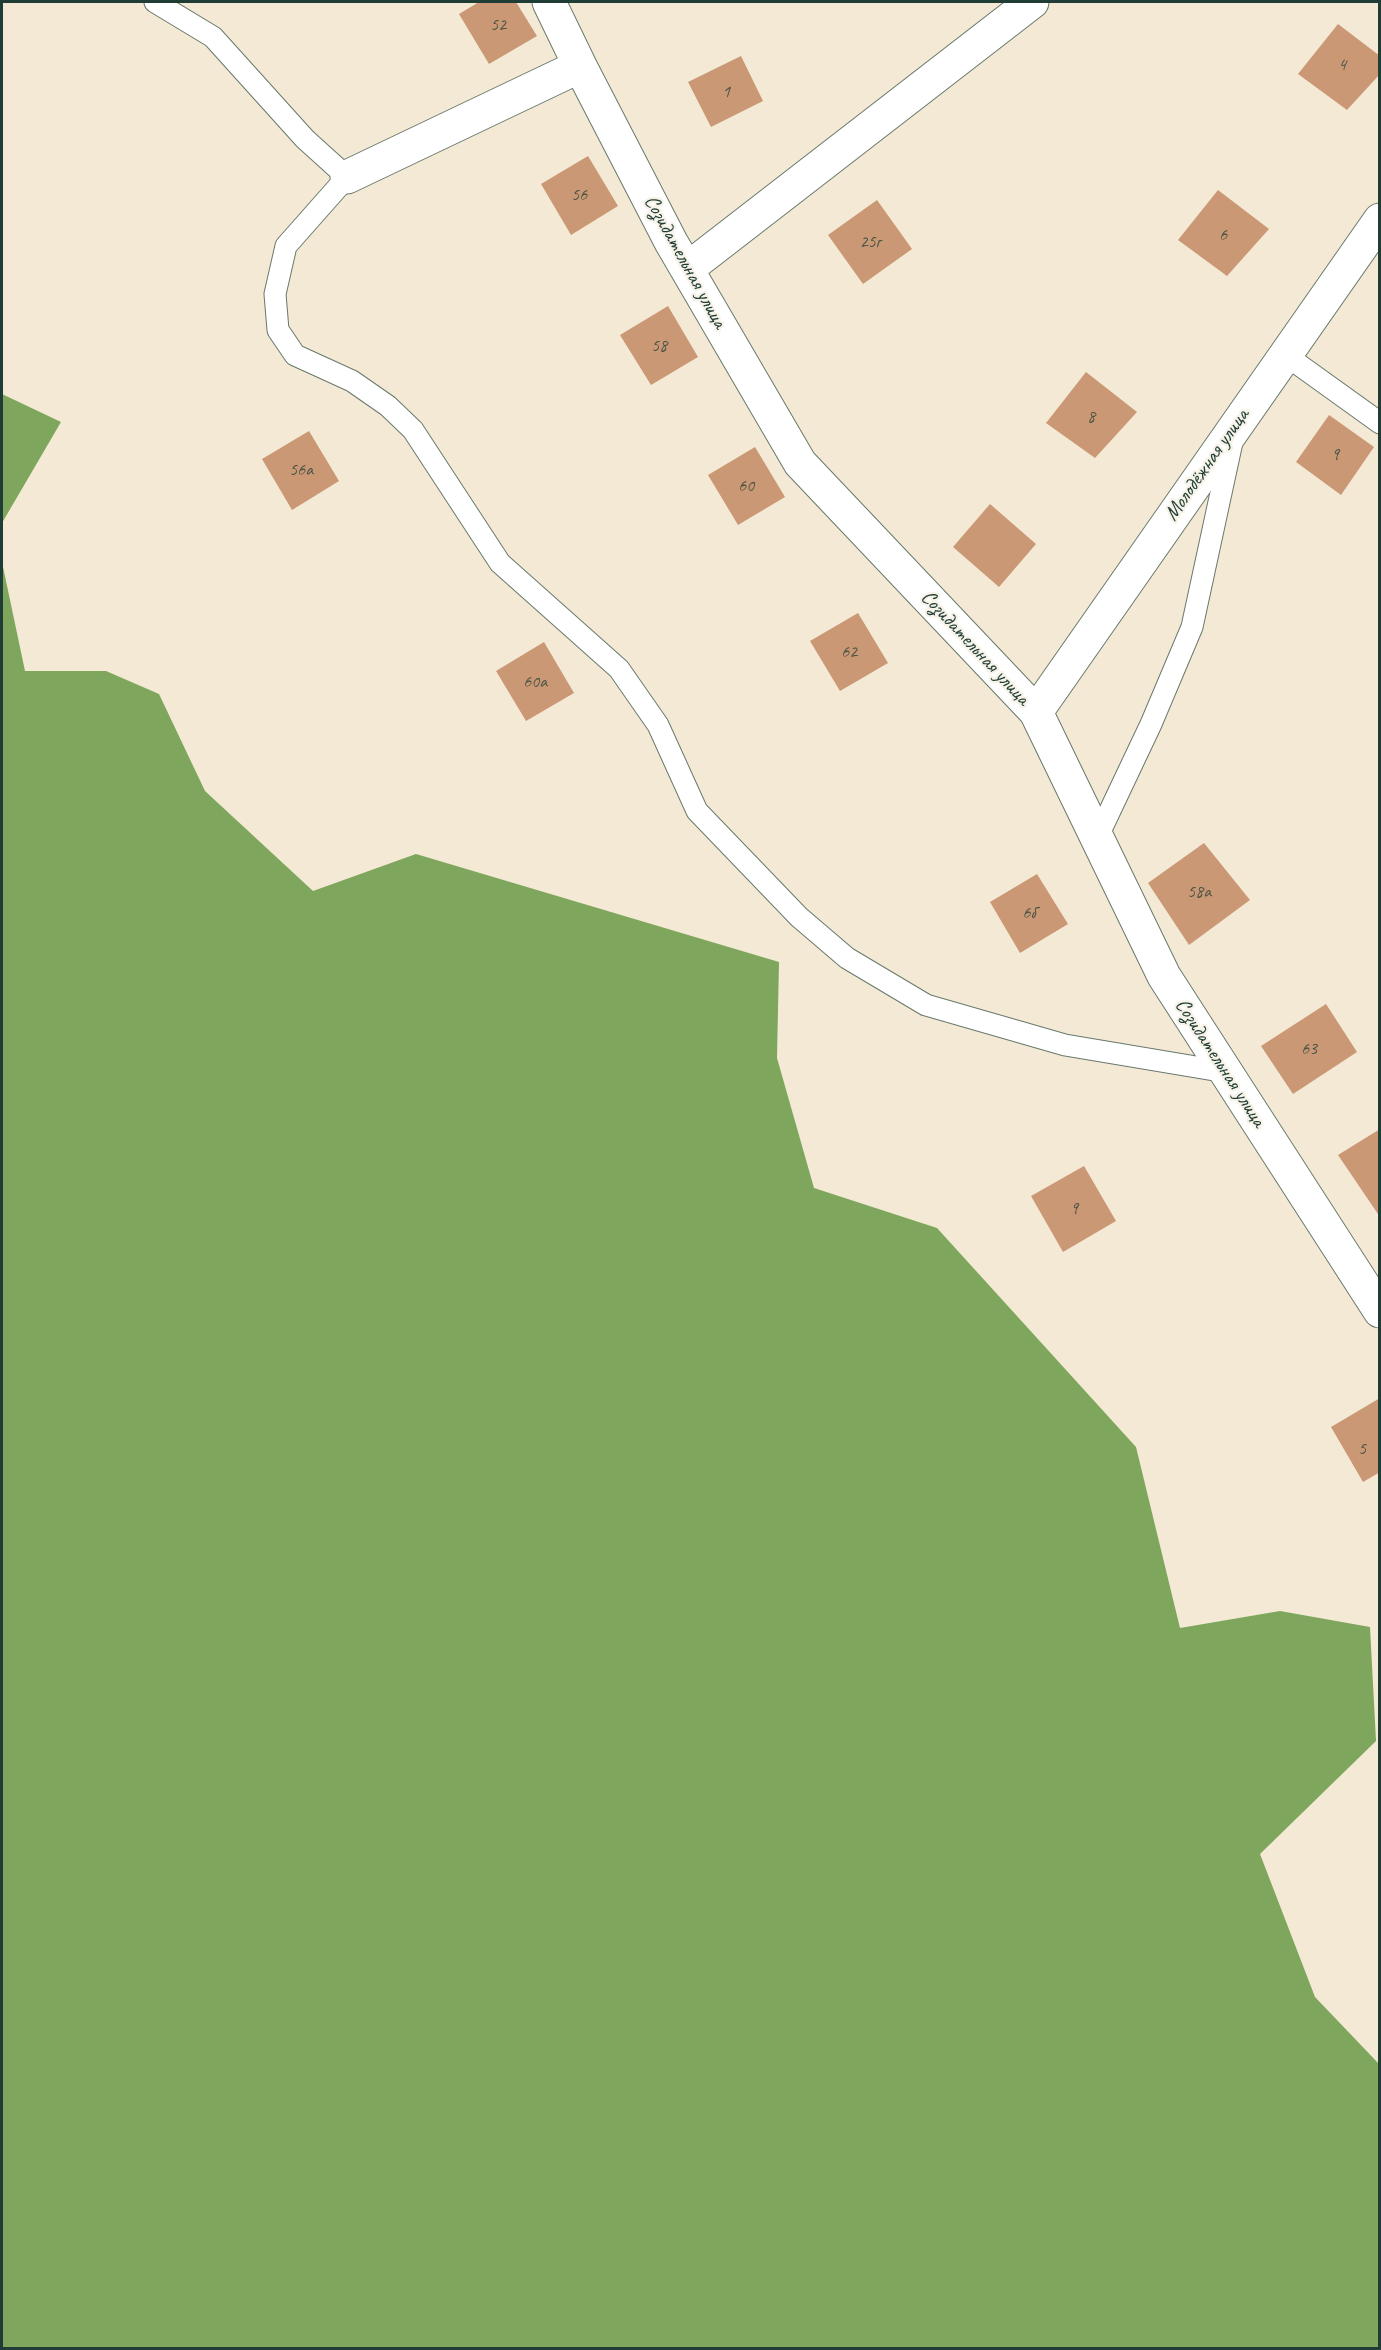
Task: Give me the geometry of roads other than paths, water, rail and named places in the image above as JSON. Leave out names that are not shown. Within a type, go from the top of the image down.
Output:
[{"type":"street","name":"Созидательная улица","points":[[549,2],[671,242],[800,463],[1036,712],[1164,976],[1380,1311]]},
{"type":"street","points":[[687,269],[1032,2]]},
{"type":"street","points":[[347,177],[580,66]]},
{"type":"street","name":"Молодёжная улица","points":[[1036,712],[1284,354],[1380,220]]},
{"type":"lane","points":[[155,2],[213,37],[305,139],[347,177],[286,246],[275,294],[278,330],[295,355],[352,381],[388,406],[413,430],[500,563],[619,669],[658,725],[697,811],[799,917],[847,958],[926,1005],[1065,1045],[1226,1072]]},
{"type":"lane","points":[[1284,354],[1380,423]]},
{"type":"lane","points":[[1097,838],[1151,724],[1192,627],[1236,424]]}]
